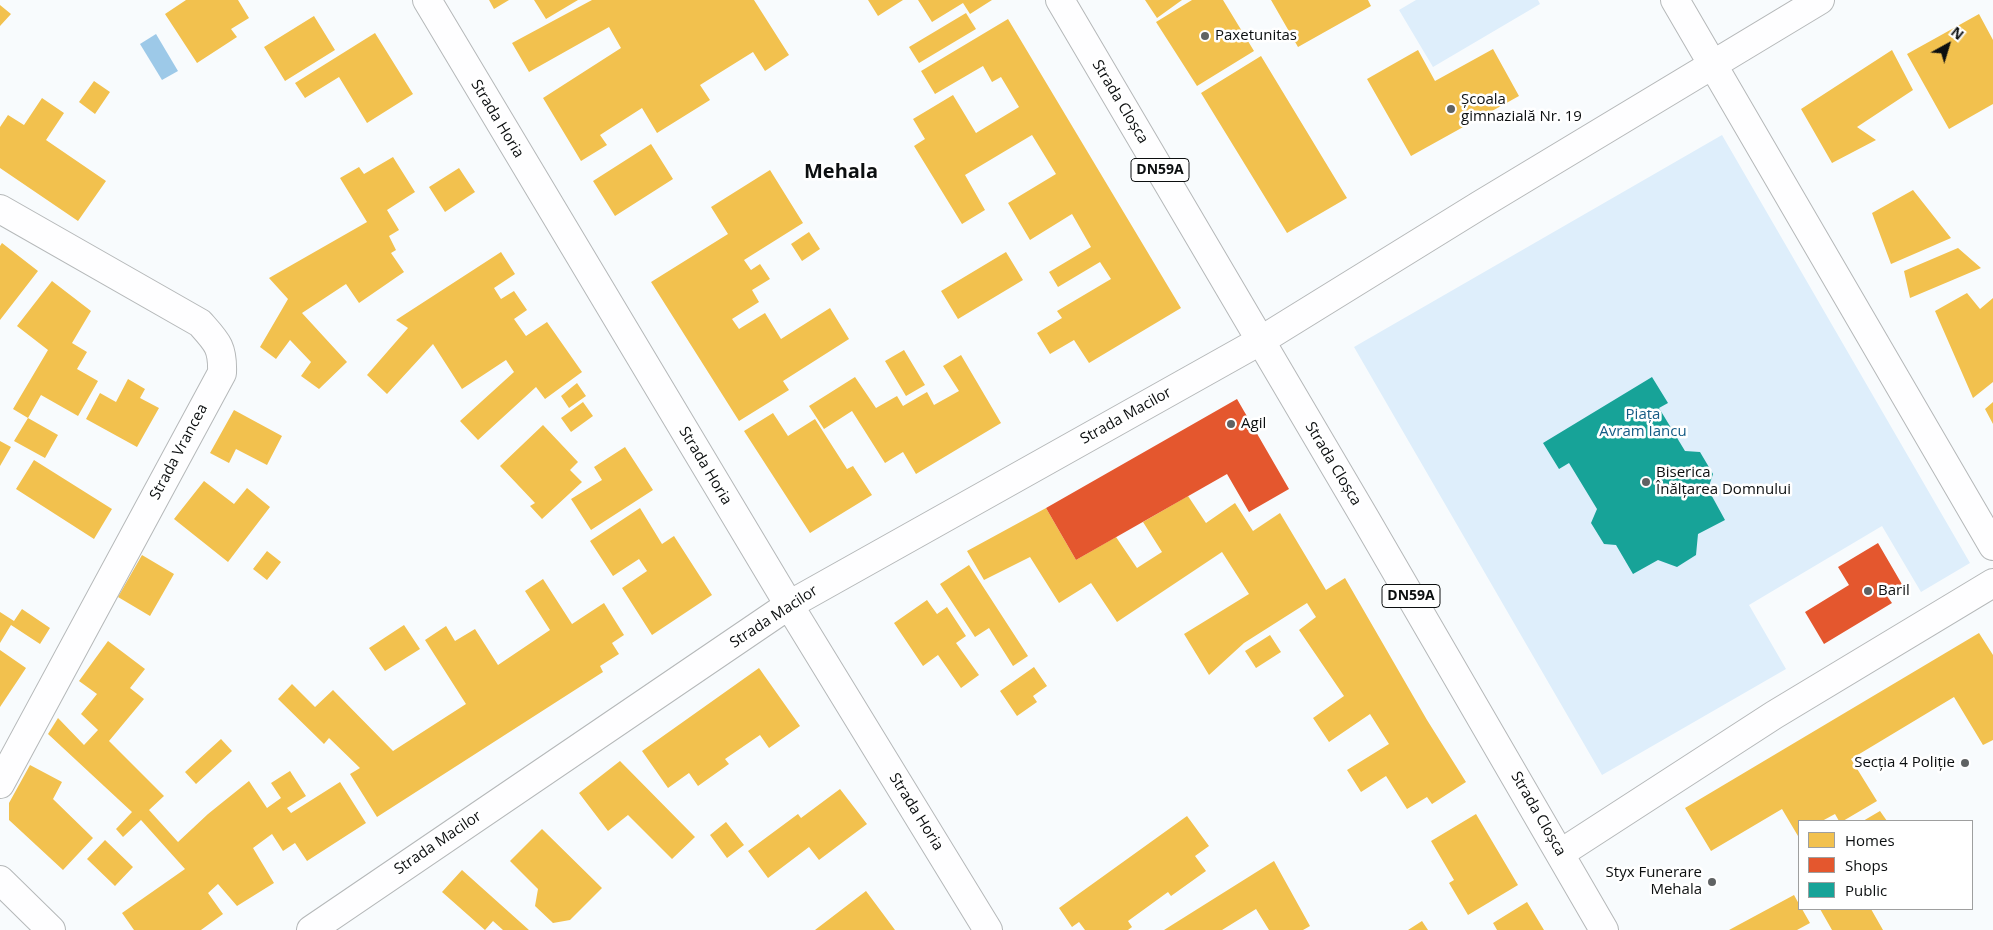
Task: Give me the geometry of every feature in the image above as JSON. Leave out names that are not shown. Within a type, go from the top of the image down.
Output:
[{"type":"street","name":"Strada Horia","points":[[427,0],[789,605],[988,930]]},
{"type":"street","name":"Strada Cloșca","points":[[1060,0],[1604,930]]},
{"type":"street","points":[[1675,0],[1993,546]]},
{"type":"street","points":[[1260,341],[1820,0]]},
{"type":"street","name":"Strada Vrancea","points":[[0,209],[200,324],[215,339],[223,356],[222,373],[0,784]]},
{"type":"street","name":"Strada Macilor","points":[[311,930],[789,605],[1260,341]]},
{"type":"street","points":[[1560,853],[1774,715],[1993,584]]},
{"type":"street","points":[[0,880],[51,930]]},
{"type":"green space","points":[[1416,0],[1538,0],[1540,4],[1433,67],[1399,10]]},
{"type":"green space","name":"Piața Avram Iancu","points":[[1722,135],[1970,563],[1921,592],[1882,526],[1749,605],[1786,669],[1602,775],[1354,347]]},
{"type":"water","points":[[156,34],[178,71],[162,80],[140,44]]},
{"type":"building: Homes","points":[[186,0],[238,0],[249,18],[231,29],[237,37],[197,63],[165,14]]},
{"type":"building: Homes","points":[[489,0],[509,0],[494,9]]},
{"type":"building: Homes","points":[[534,0],[578,0],[546,19]]},
{"type":"building: Homes","points":[[592,0],[754,0],[789,55],[765,71],[753,52],[700,85],[710,100],[657,133],[642,108],[600,135],[607,145],[581,161],[543,98],[621,48],[609,27],[529,72],[512,43]]},
{"type":"building: Homes","points":[[868,0],[903,0],[878,16]]},
{"type":"building: Homes","points":[[918,0],[992,0],[970,14],[963,3],[932,22]]},
{"type":"building: Homes","points":[[1145,0],[1182,0],[1157,18]]},
{"type":"building: Homes","name":"Paxetunitas","points":[[1192,0],[1223,0],[1254,51],[1197,86],[1156,22]]},
{"type":"building: Homes","points":[[1271,0],[1368,0],[1371,6],[1298,47]]},
{"type":"building: Homes","points":[[0,5],[11,14],[0,26]]},
{"type":"building: Homes","points":[[966,13],[976,29],[919,63],[909,47]]},
{"type":"building: Homes","points":[[1979,14],[1993,40],[1993,104],[1949,129],[1907,54]]},
{"type":"building: Homes","points":[[314,16],[335,50],[285,81],[264,47]]},
{"type":"building: Homes","points":[[1008,19],[1181,308],[1089,363],[1074,340],[1050,354],[1037,333],[1062,318],[1057,311],[1111,279],[1100,262],[1058,287],[1049,272],[1091,247],[1072,214],[1030,240],[1008,203],[1056,174],[1032,135],[965,175],[985,210],[962,224],[914,146],[925,139],[913,119],[953,95],[976,133],[1019,107],[1001,77],[992,82],[983,66],[935,94],[921,71]]},
{"type":"building: Homes","points":[[375,33],[413,94],[367,123],[339,77],[305,98],[295,83]]},
{"type":"building: Homes","points":[[1493,49],[1519,96],[1411,156],[1367,79],[1418,50],[1435,81]]},
{"type":"building: Homes","points":[[1892,50],[1913,90],[1857,127],[1876,140],[1832,163],[1801,109]]},
{"type":"building: Homes","points":[[1261,56],[1347,198],[1287,233],[1201,93]]},
{"type":"building: Homes","points":[[94,81],[110,92],[95,114],[79,102]]},
{"type":"building: Homes","points":[[42,98],[64,113],[46,140],[106,181],[78,221],[0,168],[0,127],[8,115],[24,125]]},
{"type":"building: Homes","points":[[651,144],[673,179],[615,216],[593,181]]},
{"type":"building: Homes","points":[[393,157],[415,192],[387,210],[399,230],[389,236],[396,250],[391,253],[404,272],[359,303],[346,284],[302,313],[347,362],[319,389],[301,376],[311,362],[290,340],[276,359],[260,347],[288,299],[269,278],[367,222],[340,178],[359,167],[364,174]]},
{"type":"building: Homes","points":[[459,168],[475,192],[445,212],[429,187]]},
{"type":"building: Homes","points":[[770,170],[803,223],[744,260],[751,270],[760,264],[770,279],[752,290],[759,302],[732,319],[739,329],[765,313],[781,339],[830,308],[849,339],[783,381],[789,390],[739,421],[651,282],[728,234],[711,207]]},
{"type":"building: Homes","points":[[1913,190],[1951,238],[1891,264],[1872,213]]},
{"type":"building: Homes","points":[[809,232],[820,249],[802,261],[791,244]]},
{"type":"building: Homes","points":[[2,243],[38,271],[0,320],[0,246]]},
{"type":"building: Homes","points":[[1958,248],[1981,268],[1910,298],[1904,271]]},
{"type":"building: Homes","points":[[501,252],[515,274],[494,288],[501,299],[514,291],[527,310],[514,319],[526,336],[547,322],[582,372],[545,399],[536,387],[478,440],[460,421],[514,372],[506,360],[462,389],[433,344],[387,394],[367,375],[408,328],[396,320]]},
{"type":"building: Homes","points":[[1006,252],[1023,280],[958,319],[941,291]]},
{"type":"building: Homes","points":[[52,281],[91,311],[72,343],[87,352],[77,369],[98,381],[78,416],[41,395],[28,418],[13,409],[48,350],[17,326]]},
{"type":"building: Homes","points":[[1967,293],[1980,309],[1993,298],[1993,382],[1973,398],[1935,311]]},
{"type":"building: Homes","points":[[904,350],[925,385],[906,396],[885,361]]},
{"type":"building: Homes","points":[[961,355],[1001,423],[916,474],[903,452],[885,463],[852,411],[824,429],[809,406],[855,377],[876,408],[897,396],[903,406],[927,392],[934,405],[959,391],[943,366]]},
{"type":"building: Homes","points":[[128,379],[145,389],[140,398],[159,408],[137,447],[86,419],[100,393],[116,402]]},
{"type":"building: Homes","points":[[577,383],[586,396],[569,408],[561,396]]},
{"type":"building: Homes","points":[[583,402],[593,416],[571,432],[561,418]]},
{"type":"building: Homes","points":[[1993,402],[1993,424],[1985,409]]},
{"type":"building: Homes","points":[[234,410],[282,436],[267,465],[236,449],[229,463],[210,453]]},
{"type":"building: Homes","points":[[773,413],[788,436],[815,419],[847,469],[853,466],[872,495],[810,533],[744,431]]},
{"type":"building: Homes","points":[[28,418],[58,435],[45,458],[14,441]]},
{"type":"building: Homes","points":[[543,425],[578,462],[570,470],[582,482],[542,519],[530,506],[535,503],[500,466]]},
{"type":"building: Homes","points":[[0,441],[11,447],[0,466]]},
{"type":"building: Homes","points":[[625,447],[653,490],[591,530],[571,499],[602,480],[594,467]]},
{"type":"building: Homes","points":[[34,460],[112,509],[94,539],[16,489]]},
{"type":"building: Homes","points":[[204,481],[234,504],[247,488],[270,507],[228,562],[174,519]]},
{"type":"building: Homes","points":[[1188,496],[1206,523],[1235,503],[1253,531],[1280,513],[1326,590],[1345,578],[1427,720],[1466,782],[1432,804],[1427,797],[1407,809],[1386,776],[1361,792],[1347,770],[1389,744],[1370,714],[1329,742],[1313,718],[1344,696],[1299,630],[1316,617],[1307,603],[1244,643],[1209,675],[1184,634],[1249,594],[1222,552],[1117,622],[1091,583],[1059,603],[1030,557],[984,580],[967,551],[1046,508],[1076,560],[1116,537],[1137,568],[1162,552],[1143,522]]},
{"type":"building: Homes","points":[[640,508],[662,544],[674,536],[712,595],[652,635],[622,588],[647,571],[639,559],[613,576],[590,541]]},
{"type":"building: Homes","points":[[267,551],[281,562],[267,580],[253,569]]},
{"type":"building: Homes","points":[[142,555],[174,574],[150,616],[118,597]]},
{"type":"building: Homes","points":[[969,565],[1028,656],[1013,666],[989,628],[975,637],[940,584]]},
{"type":"building: Homes","points":[[543,579],[572,624],[604,603],[624,635],[612,643],[619,654],[600,666],[603,672],[377,817],[350,774],[360,768],[329,738],[324,744],[278,699],[292,684],[315,707],[333,690],[393,751],[466,704],[425,640],[446,626],[455,641],[475,629],[498,665],[550,630],[525,591]]},
{"type":"building: Homes","points":[[927,600],[937,614],[947,607],[966,636],[956,643],[979,675],[961,688],[938,655],[923,666],[894,623]]},
{"type":"building: Homes","points":[[22,609],[50,628],[40,644],[11,625],[0,643],[0,612],[14,621]]},
{"type":"building: Homes","points":[[404,625],[420,649],[385,671],[369,648]]},
{"type":"building: Homes","points":[[1979,633],[1993,655],[1993,740],[1983,745],[1954,697],[1851,759],[1877,801],[1845,820],[1838,820],[1835,814],[1824,820],[1798,820],[1798,836],[1782,809],[1711,851],[1685,808]]},
{"type":"building: Homes","points":[[1270,635],[1281,652],[1256,668],[1245,651]]},
{"type":"building: Homes","points":[[108,641],[145,669],[130,688],[144,699],[109,741],[164,796],[149,810],[178,842],[208,814],[249,781],[267,808],[281,798],[271,783],[290,771],[306,796],[287,808],[291,813],[340,782],[366,823],[307,861],[295,843],[283,851],[272,834],[253,848],[274,883],[237,906],[218,884],[208,893],[223,914],[201,930],[134,930],[122,913],[185,869],[141,820],[123,837],[116,829],[132,812],[48,734],[58,718],[84,745],[98,730],[81,714],[97,694],[79,681]]},
{"type":"building: Homes","points":[[0,650],[26,668],[0,707]]},
{"type":"building: Homes","points":[[1034,667],[1047,686],[1033,696],[1037,702],[1017,716],[1000,691]]},
{"type":"building: Homes","points":[[759,668],[800,726],[769,748],[760,735],[725,759],[729,764],[698,786],[689,773],[668,788],[642,751]]},
{"type":"building: Homes","points":[[221,739],[232,751],[196,784],[185,772]]},
{"type":"building: Homes","points":[[620,761],[695,837],[672,859],[628,815],[608,831],[579,793]]},
{"type":"building: Homes","points":[[30,765],[62,782],[53,799],[93,838],[63,870],[9,820],[9,803]]},
{"type":"building: Homes","points":[[840,789],[867,824],[819,860],[809,847],[768,878],[748,851],[798,814],[801,818]]},
{"type":"building: Homes","points":[[1880,811],[1886,820],[1865,820]]},
{"type":"building: Homes","points":[[1476,814],[1518,885],[1468,915],[1449,883],[1454,880],[1431,841]]},
{"type":"building: Homes","points":[[1187,816],[1209,846],[1195,856],[1206,871],[1171,896],[1168,892],[1128,921],[1132,927],[1128,930],[1085,930],[1079,922],[1072,927],[1059,908]]},
{"type":"building: Homes","points":[[726,822],[744,845],[727,858],[710,835]]},
{"type":"building: Homes","points":[[542,829],[602,888],[570,920],[553,923],[535,906],[538,889],[510,861]]},
{"type":"building: Homes","points":[[105,840],[133,867],[115,886],[87,859]]},
{"type":"building: Homes","points":[[1274,861],[1310,926],[1303,930],[1269,930],[1256,909],[1222,930],[1164,930]]},
{"type":"building: Homes","points":[[462,870],[529,930],[503,930],[493,921],[485,930],[442,892]]},
{"type":"building: Homes","points":[[866,891],[895,930],[815,930]]},
{"type":"building: Homes","points":[[1794,895],[1798,902],[1798,910],[1803,910],[1810,923],[1797,930],[1729,930]]},
{"type":"building: Homes","points":[[1527,902],[1544,930],[1497,930],[1493,923]]},
{"type":"building: Homes","points":[[1821,910],[1872,910],[1883,930],[1832,930]]},
{"type":"building: Homes","points":[[1422,921],[1428,930],[1408,930]]},
{"type":"building: Shops","points":[[1237,399],[1289,489],[1249,512],[1227,474],[1076,560],[1046,508]]},
{"type":"building: Shops","name":"Baril","points":[[1878,543],[1903,586],[1887,596],[1892,603],[1824,644],[1805,612],[1849,585],[1838,567]]},
{"type":"building: Public","name":"Biserica Înălțarea Domnului","points":[[1652,377],[1668,403],[1659,408],[1685,451],[1700,452],[1713,474],[1708,489],[1725,520],[1698,534],[1696,555],[1677,567],[1658,560],[1633,574],[1616,545],[1604,544],[1591,523],[1597,509],[1569,463],[1559,469],[1543,443]]},
{"type":"place","name":"Paxetunitas","points":[[1205,36]]},
{"type":"place","name":"Școala gimnazială Nr. 19","points":[[1451,109]]},
{"type":"place","name":"Agil","points":[[1231,424]]},
{"type":"place","name":"Biserica Înălțarea Domnului","points":[[1646,482]]},
{"type":"place","name":"Baril","points":[[1868,591]]},
{"type":"place","name":"Secția 4 Poliție","points":[[1965,763]]},
{"type":"place","name":"Styx Funerare Mehala","points":[[1712,882]]},
{"type":"district","name":"Mehala","points":[[841,172]]}]
